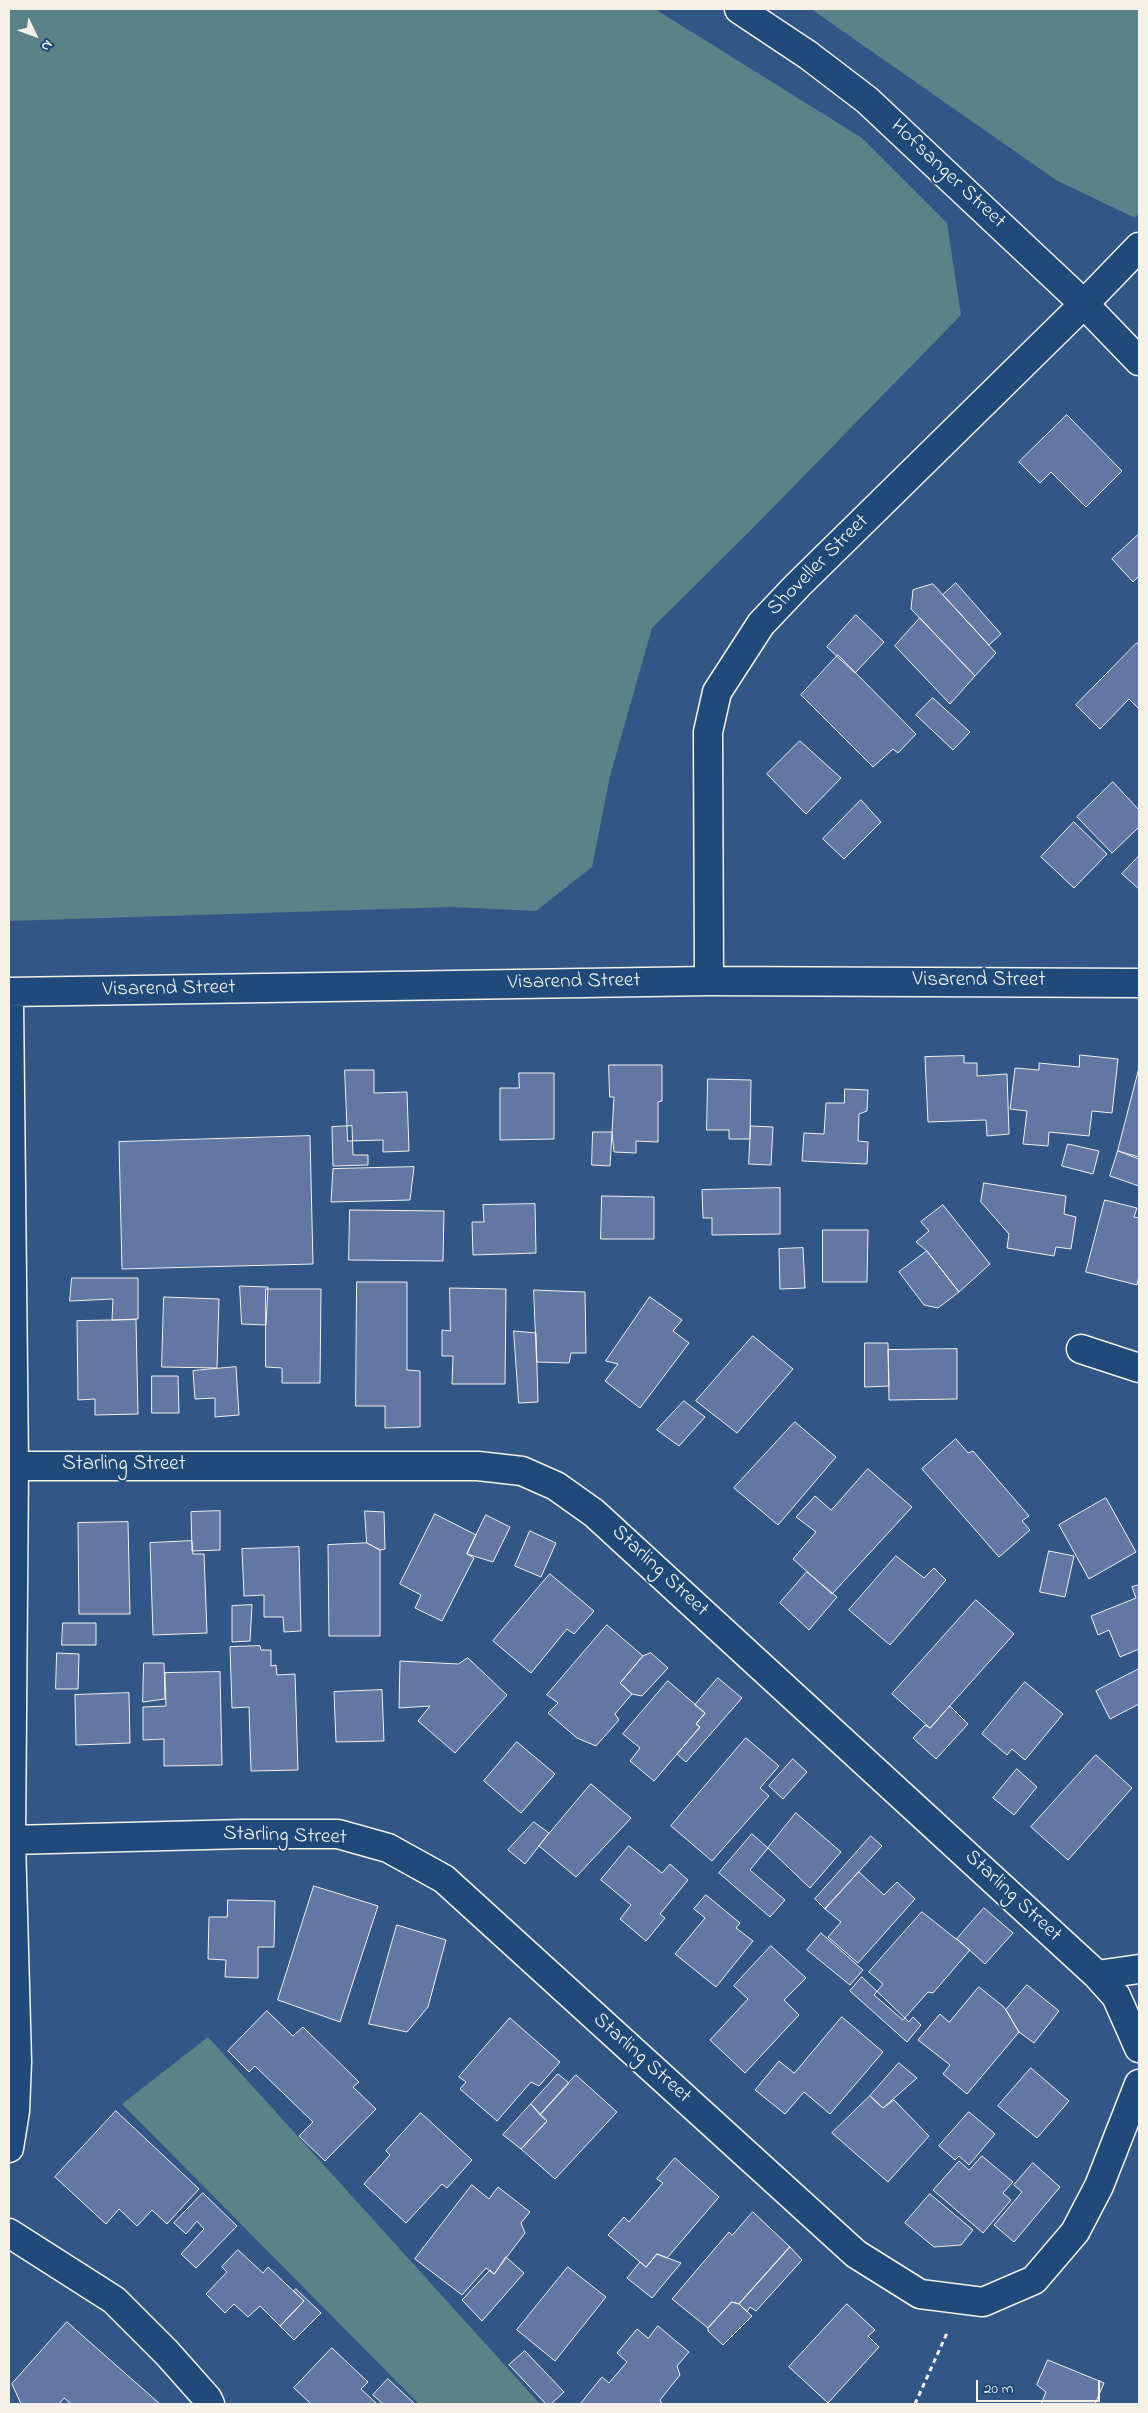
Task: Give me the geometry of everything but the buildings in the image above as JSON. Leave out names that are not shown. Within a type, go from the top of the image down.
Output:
[{"type":"street","name":"Hofsanger Street","points":[[738,9],[808,55],[867,100],[1084,304],[1139,361]]},
{"type":"street","name":"Shoveller Street","points":[[709,980],[708,732],[717,692],[761,624],[1084,304],[1139,247]]},
{"type":"street","name":"Visarend Street","points":[[9,992],[709,980],[1139,983]]},
{"type":"street","points":[[9,1002],[14,1466],[11,1840],[17,2062],[15,2111],[9,2148]]},
{"type":"street","points":[[1081,1349],[1139,1368]]},
{"type":"street","name":"Starling Street","points":[[14,1466],[478,1466],[522,1471],[556,1486],[594,1513],[1097,1976],[1116,1996],[1139,2048]]},
{"type":"street","name":"Starling Street","points":[[11,1840],[243,1834],[338,1834],[388,1848],[444,1879],[856,2254],[920,2294],[983,2302]]},
{"type":"street","points":[[1097,1976],[1139,1969]]},
{"type":"street","points":[[983,2302],[1034,2280],[1075,2232],[1099,2186],[1139,2084]]},
{"type":"street","points":[[9,2233],[114,2300],[167,2353],[207,2398],[210,2404]]},
{"type":"path","points":[[916,2404],[946,2334],[983,2302]]},
{"type":"green space","points":[[9,9],[655,9],[862,138],[947,223],[961,315],[753,528],[652,628],[610,776],[592,867],[536,911],[451,907],[9,921]]},
{"type":"green space","points":[[811,9],[1139,9],[1139,213],[1135,218],[1056,180]]},
{"type":"green space","points":[[208,2037],[540,2404],[419,2404],[122,2104]]}]
